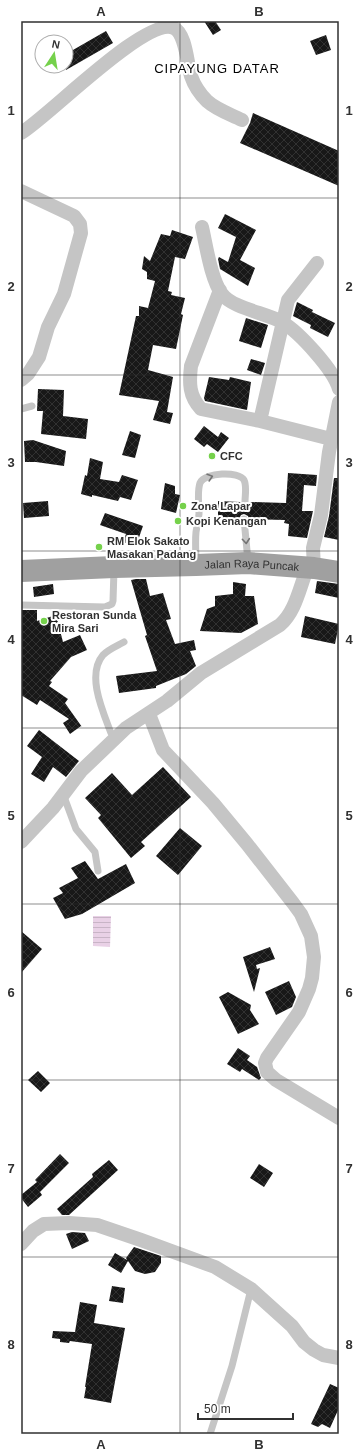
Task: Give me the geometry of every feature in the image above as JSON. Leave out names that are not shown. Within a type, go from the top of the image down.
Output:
[{"type":"highway","name":"Jalan Raya Puncak","points":[[21,571],[248,563],[314,568],[339,572]]},
{"type":"street","points":[[21,132],[31,127],[76,86],[131,45],[149,34],[169,27],[179,32],[183,38],[191,76],[200,93],[214,107],[242,120]]},
{"type":"street","points":[[21,191],[74,216],[80,224],[81,233],[64,294],[48,327],[39,357],[28,374],[21,380]]},
{"type":"street","points":[[202,226],[211,269],[222,294],[232,302],[282,322],[308,344],[338,385]]},
{"type":"street","points":[[260,420],[288,300],[317,263]]},
{"type":"street","points":[[220,290],[191,366],[189,384],[192,397],[201,409],[260,420],[331,439]]},
{"type":"street","points":[[21,842],[53,808],[81,770],[126,728],[149,714],[201,673],[288,617],[293,608],[306,572],[314,568],[313,548],[321,515],[331,439],[339,402]]},
{"type":"street","points":[[149,714],[164,750],[213,803],[301,914],[311,936],[314,957],[312,978],[307,995],[299,1012],[267,1058],[265,1067],[267,1072],[276,1080],[338,1115]]},
{"type":"street","points":[[21,1244],[33,1231],[44,1224],[70,1223],[97,1225],[215,1266],[251,1289],[292,1326],[304,1342],[314,1350],[323,1355],[339,1358]]},
{"type":"lane","points":[[21,409],[32,406]]},
{"type":"lane","points":[[196,565],[196,532],[200,484],[203,479],[210,475],[234,474],[240,476],[246,485],[245,502]]},
{"type":"lane","points":[[244,519],[248,563]]},
{"type":"lane","points":[[21,605],[105,606],[112,604],[114,567]]},
{"type":"lane","points":[[117,736],[110,733],[103,712],[97,693],[96,672],[103,656],[111,649],[124,642]]},
{"type":"lane","points":[[63,794],[76,829],[96,852],[98,871]]},
{"type":"lane","points":[[210,1434],[232,1366],[251,1289]]},
{"type":"shaded area","points":[[93,916],[111,916],[110,947],[93,946]]},
{"type":"building","points":[[204,21],[215,21],[221,30],[213,35]]},
{"type":"building","points":[[106,31],[113,43],[74,65],[74,49]]},
{"type":"building","points":[[326,35],[331,50],[316,55],[310,41]]},
{"type":"building","points":[[253,113],[339,151],[339,186],[240,143],[250,123]]},
{"type":"building","points":[[225,214],[256,230],[240,260],[255,268],[248,286],[220,269],[219,257],[228,262],[236,237],[218,228]]},
{"type":"building","points":[[172,230],[193,237],[185,259],[175,257],[168,291],[172,292],[171,295],[185,298],[181,314],[183,315],[176,349],[153,345],[148,370],[173,377],[167,412],[173,413],[170,424],[153,420],[159,401],[119,395],[136,316],[139,316],[139,306],[148,308],[155,281],[147,279],[147,272],[142,269],[144,256],[150,261],[161,234],[170,236]]},
{"type":"building","points":[[297,302],[313,310],[312,312],[335,323],[328,337],[310,328],[311,325],[293,316]]},
{"type":"building","points":[[246,318],[268,325],[261,348],[239,341]]},
{"type":"building","points":[[251,359],[265,363],[261,375],[247,370]]},
{"type":"building","points":[[209,377],[229,380],[230,377],[251,382],[247,410],[205,401],[204,398]]},
{"type":"building","points":[[38,389],[64,390],[63,416],[88,419],[86,439],[41,434],[43,411],[37,411]]},
{"type":"building","points":[[204,426],[218,437],[221,432],[229,438],[218,452],[207,444],[204,447],[194,439]]},
{"type":"building","points":[[130,431],[141,435],[135,458],[122,455]]},
{"type":"building","points":[[33,440],[66,451],[64,466],[25,462],[24,441]]},
{"type":"building","points":[[90,458],[103,462],[100,479],[119,482],[122,475],[138,480],[131,500],[120,497],[118,501],[81,494],[85,475],[87,476]]},
{"type":"building","points":[[288,473],[317,475],[316,486],[304,485],[302,511],[313,511],[307,538],[288,536],[289,524],[284,523],[285,520],[249,519],[248,516],[244,514],[241,515],[239,519],[218,519],[218,501],[240,502],[242,506],[245,507],[249,505],[250,502],[286,503]]},
{"type":"building","points":[[334,478],[339,478],[339,540],[324,537],[329,516]]},
{"type":"building","points":[[165,483],[175,486],[175,494],[180,495],[176,513],[161,509]]},
{"type":"building","points":[[48,501],[49,516],[24,518],[23,503]]},
{"type":"building","points":[[105,513],[143,526],[136,546],[123,542],[126,534],[100,525]]},
{"type":"building","points":[[146,579],[150,596],[163,593],[171,619],[166,620],[175,644],[194,640],[196,650],[190,651],[196,666],[186,674],[156,686],[156,688],[119,693],[116,676],[157,671],[145,636],[147,635],[131,580]]},
{"type":"building","points":[[317,581],[339,584],[339,598],[315,593]]},
{"type":"building","points":[[233,582],[246,584],[245,596],[254,596],[258,624],[241,633],[200,631],[207,609],[215,606],[215,596],[233,594]]},
{"type":"building","points":[[53,584],[54,594],[34,597],[33,587]]},
{"type":"building","points":[[21,610],[37,610],[37,621],[56,615],[63,642],[80,635],[87,650],[71,657],[50,681],[52,682],[49,686],[68,699],[65,703],[82,727],[81,726],[70,734],[63,723],[69,719],[40,700],[37,705],[21,695]]},
{"type":"building","points":[[305,616],[339,624],[335,644],[301,637]]},
{"type":"building","points":[[39,730],[79,761],[66,777],[53,767],[44,782],[31,774],[42,757],[27,746]]},
{"type":"building","points":[[163,767],[191,797],[141,842],[145,846],[131,858],[98,818],[101,815],[85,798],[112,773],[132,795]]},
{"type":"building","points":[[180,828],[202,846],[178,875],[156,856]]},
{"type":"building","points":[[85,861],[98,879],[126,864],[135,883],[82,914],[65,919],[53,898],[63,893],[59,888],[78,878],[71,868]]},
{"type":"building","points":[[21,931],[42,949],[21,973]]},
{"type":"building","points":[[270,947],[275,959],[256,965],[257,969],[260,968],[254,992],[243,957]]},
{"type":"building","points":[[289,981],[296,997],[292,1007],[276,1015],[265,992]]},
{"type":"building","points":[[228,992],[251,1005],[250,1010],[259,1024],[238,1034],[219,997]]},
{"type":"building","points":[[238,1048],[250,1056],[247,1060],[257,1067],[261,1078],[259,1080],[242,1069],[240,1072],[227,1064]]},
{"type":"building","points":[[38,1071],[50,1083],[41,1092],[28,1080]]},
{"type":"building","points":[[60,1154],[69,1163],[40,1192],[42,1195],[28,1207],[21,1198],[21,1195],[37,1182],[35,1180]]},
{"type":"building","points":[[109,1160],[118,1170],[69,1215],[62,1215],[57,1209],[93,1177],[92,1174]]},
{"type":"building","points":[[259,1164],[273,1173],[264,1187],[250,1178]]},
{"type":"building","points":[[72,1232],[85,1233],[89,1241],[72,1249],[66,1234]]},
{"type":"building","points":[[134,1247],[161,1256],[161,1263],[155,1272],[145,1274],[135,1271],[128,1261],[121,1273],[108,1265],[115,1253],[127,1260],[126,1258]]},
{"type":"building","points":[[112,1286],[125,1288],[123,1303],[109,1301]]},
{"type":"building","points":[[80,1302],[97,1305],[94,1323],[125,1328],[111,1403],[84,1398],[92,1344],[70,1341],[69,1343],[60,1342],[60,1339],[52,1338],[53,1331],[75,1332]]},
{"type":"building","points":[[330,1384],[339,1388],[339,1408],[330,1428],[322,1424],[318,1427],[311,1424]]},
{"type":"place","name":"CFC","points":[[212,456]]},
{"type":"place","name":"Zona Lapar","points":[[183,506]]},
{"type":"place","name":"Kopi Kenangan","points":[[178,521]]},
{"type":"place","name":"RM Elok Sakato Masakan Padang","points":[[99,547]]},
{"type":"place","name":"Restoran Sunda Mira Sari","points":[[44,621]]},
{"type":"district","name":"CIPAYUNG DATAR","points":[[217,68]]}]
